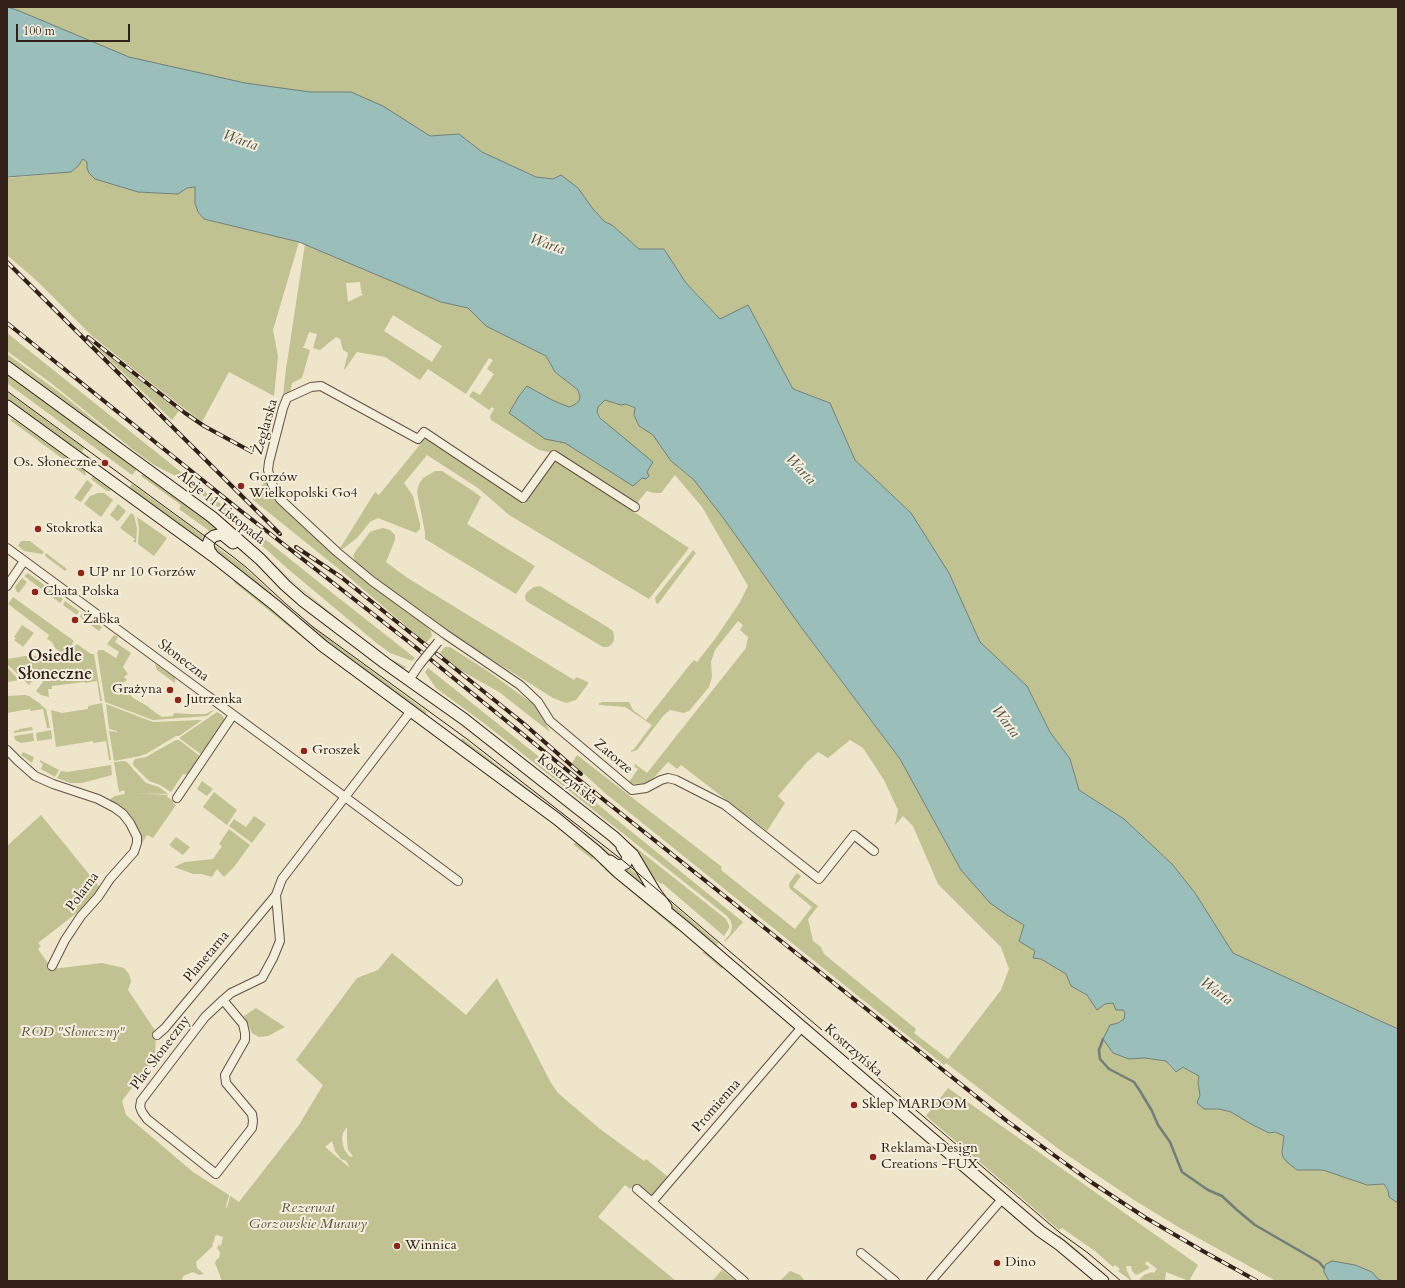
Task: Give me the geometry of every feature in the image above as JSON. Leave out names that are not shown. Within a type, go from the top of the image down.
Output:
[{"type":"main road","name":"Aleje 11 Listopada","points":[[7,367],[212,517],[320,614],[409,680]]},
{"type":"main road","points":[[7,406],[213,556],[275,605],[323,646],[411,711]]},
{"type":"main road","points":[[213,556],[209,550],[209,542],[214,536],[222,534],[262,568],[285,584]]},
{"type":"main road","name":"Kostrzyńska","points":[[409,680],[469,723],[614,837],[633,855],[662,902],[684,926]]},
{"type":"main road","name":"Kostrzyńska","points":[[411,711],[530,798],[596,851],[619,873],[684,926],[1042,1232],[1103,1281]]},
{"type":"main road","points":[[596,851],[615,864],[620,866],[625,864],[628,859],[627,853],[614,837]]},
{"type":"main road","name":"Kostrzyńska","points":[[1042,1232],[1077,1268],[1095,1281]]},
{"type":"street","name":"Żeglarska","points":[[445,634],[360,572],[280,499],[272,484],[268,470],[283,408],[287,398],[311,388],[321,386],[418,439],[424,432],[523,498],[554,455],[635,507]]},
{"type":"street","name":"Słoneczna","points":[[9,553],[24,561],[458,881]]},
{"type":"street","points":[[7,586],[24,561]]},
{"type":"street","points":[[409,680],[445,634]]},
{"type":"street","name":"Zatorze","points":[[445,634],[520,685],[538,702],[550,721],[632,790],[646,788],[668,778],[676,780],[725,805],[819,879],[854,835],[874,851]]},
{"type":"street","name":"Plac Słoneczny","points":[[223,1000],[243,1024],[245,1033],[245,1040],[225,1075],[226,1084],[252,1114],[253,1121],[252,1128],[216,1174],[154,1125],[142,1112],[140,1106],[141,1101],[205,1017],[223,1000],[231,993],[262,978],[280,941],[276,895],[282,879],[411,711]]},
{"type":"street","points":[[177,798],[233,715]]},
{"type":"street","name":"Polarna","points":[[7,750],[35,776],[53,784],[98,799],[123,814],[133,827],[137,837],[134,852],[110,879],[98,897],[81,916],[65,940],[52,966]]},
{"type":"street","name":"Planetarna","points":[[157,1035],[165,1028],[276,895]]},
{"type":"street","name":"Promienna","points":[[652,1202],[802,1027]]},
{"type":"street","points":[[636,1189],[744,1281]]},
{"type":"street","points":[[931,1281],[1002,1198]]},
{"type":"street","points":[[861,1253],[894,1281]]},
{"type":"green space","points":[[7,7],[1398,7],[1398,1029],[1233,953],[1195,893],[1172,864],[1124,819],[1079,790],[1070,759],[1050,732],[1027,686],[980,642],[949,573],[911,513],[855,460],[830,403],[793,389],[748,305],[720,319],[686,283],[664,249],[639,249],[612,225],[605,222],[593,209],[553,179],[536,177],[482,152],[459,134],[450,143],[134,68],[7,14]]},
{"type":"green space","points":[[83,159],[87,162],[87,168],[138,192],[178,194],[187,188],[195,187],[195,203],[198,212],[204,219],[299,242],[273,330],[278,356],[274,396],[229,372],[202,422],[91,335],[36,280],[7,255],[7,178],[71,172]]},
{"type":"green space","points":[[305,244],[441,302],[468,308],[486,326],[546,356],[555,372],[578,390],[580,397],[579,401],[569,407],[527,387],[523,423],[545,438],[565,443],[633,486],[642,478],[597,412],[598,407],[605,400],[621,405],[626,404],[635,409],[634,415],[639,426],[653,435],[661,444],[664,451],[680,469],[694,480],[724,519],[801,627],[900,759],[961,870],[1007,915],[1024,925],[1019,941],[1030,947],[1041,959],[1066,974],[1071,986],[1087,995],[1097,1010],[1105,1004],[1113,1003],[1123,1009],[1125,1013],[1124,1019],[1118,1023],[1110,1025],[1129,1059],[1145,1058],[1166,1061],[1175,1072],[1183,1067],[1199,1076],[1198,1082],[1204,1109],[1219,1109],[1231,1112],[1269,1133],[1275,1132],[1285,1136],[1282,1152],[1297,1170],[1323,1170],[1367,1185],[1384,1184],[1398,1203],[1398,1281],[1276,1281],[1180,1228],[1134,1200],[1060,1150],[946,1063],[944,1065],[605,793],[572,763],[577,755],[722,867],[721,870],[795,929],[812,907],[790,889],[790,882],[797,873],[801,876],[793,887],[818,906],[808,919],[813,941],[821,947],[824,954],[916,1029],[914,1033],[948,1059],[1001,990],[1009,969],[1001,947],[938,884],[913,826],[903,816],[895,825],[898,810],[884,780],[863,748],[850,740],[828,758],[818,752],[807,762],[778,796],[785,803],[767,831],[681,765],[677,769],[668,762],[649,783],[632,784],[629,782],[638,769],[634,766],[635,764],[647,773],[746,648],[748,637],[740,630],[743,625],[738,621],[715,650],[711,662],[712,677],[709,687],[689,711],[684,713],[670,710],[664,715],[637,750],[631,752],[652,725],[625,707],[598,704],[602,702],[629,702],[633,710],[646,720],[688,667],[694,660],[697,662],[715,639],[740,602],[748,586],[702,507],[675,475],[661,493],[647,491],[637,503],[633,503],[553,453],[539,450],[491,420],[490,416],[494,409],[492,407],[489,410],[469,396],[473,391],[480,395],[494,374],[487,369],[493,360],[489,358],[466,394],[428,369],[420,380],[385,357],[357,352],[344,369],[348,353],[343,350],[340,339],[336,337],[320,350],[313,348],[317,334],[309,332],[304,346],[302,347],[310,350],[302,378],[292,383],[290,393],[283,396]],"holes":[[[360,282],[362,294],[364,294],[348,302],[346,283]],[[393,315],[442,346],[432,362],[384,331]]]},
{"type":"green space","points":[[7,333],[415,658],[412,661],[390,653],[374,641],[288,569],[226,513],[176,476],[154,465],[131,448],[51,383],[7,351]]},
{"type":"green space","points":[[92,343],[179,411],[172,420]]},
{"type":"green space","points":[[7,354],[63,395],[122,443],[121,445],[7,362]]},
{"type":"green space","points":[[7,373],[138,468],[132,475],[7,383]]},
{"type":"green space","points":[[7,392],[84,448],[82,452],[122,482],[120,484],[7,400]]},
{"type":"green space","points":[[11,419],[85,471],[86,476],[10,420]]},
{"type":"green space","points":[[426,437],[524,504],[555,460],[689,548],[649,599],[509,515],[478,488],[427,455],[404,483],[413,496],[420,529],[416,533],[378,518],[370,522],[357,538],[339,550],[375,492],[379,495]]},
{"type":"green space","points":[[435,471],[442,471],[481,497],[467,524],[535,566],[516,594],[425,539],[417,492],[419,484],[423,478]]},
{"type":"green space","points":[[144,472],[219,529],[211,532],[179,509],[181,505],[141,476]]},
{"type":"green space","points":[[93,477],[111,490],[107,491],[92,480],[91,478]]},
{"type":"green space","points":[[165,477],[172,480],[227,521],[297,585],[371,646],[388,658],[407,668],[400,668],[343,625],[302,590],[231,526]]},
{"type":"green space","points":[[87,480],[93,485],[81,502],[74,498]]},
{"type":"green space","points":[[266,480],[268,487],[274,496],[360,576],[429,627],[428,628],[431,631],[432,636],[426,643],[350,578],[252,499]]},
{"type":"green space","points":[[132,484],[203,536],[201,543],[128,489]]},
{"type":"green space","points":[[98,493],[104,493],[113,500],[101,517],[84,504],[90,496]]},
{"type":"green space","points":[[118,504],[126,511],[117,521],[110,515]]},
{"type":"green space","points":[[131,513],[134,515],[137,528],[136,543],[133,541],[135,539],[120,528]]},
{"type":"green space","points":[[137,517],[167,538],[154,556],[138,544],[139,528]]},
{"type":"green space","points":[[383,528],[390,530],[395,535],[395,540],[386,562],[406,577],[574,680],[576,677],[588,682],[576,700],[566,703],[553,698],[445,630],[356,563],[353,556],[370,532]]},
{"type":"green space","points":[[21,541],[30,541],[44,552],[42,554],[24,551],[18,546]]},
{"type":"green space","points":[[214,545],[243,566],[292,612],[427,712],[425,715],[333,648],[216,552]]},
{"type":"green space","points":[[693,550],[696,553],[658,604],[656,603],[655,598]]},
{"type":"green space","points":[[46,553],[67,569],[65,571],[45,556]]},
{"type":"green space","points":[[28,573],[47,587],[44,591],[24,576]]},
{"type":"green space","points":[[230,575],[310,641],[309,642],[287,625],[235,583]]},
{"type":"green space","points":[[22,578],[27,582],[19,593],[16,591],[15,587]]},
{"type":"green space","points":[[540,586],[613,631],[614,640],[612,644],[608,647],[603,647],[526,601],[525,596],[527,592],[534,587]]},
{"type":"green space","points":[[50,589],[63,599],[60,603],[47,593]]},
{"type":"green space","points":[[13,597],[74,641],[72,644],[75,646],[77,644],[91,654],[94,654],[102,701],[100,701],[97,681],[52,686],[52,689],[48,689],[49,697],[41,695],[36,691],[43,682],[35,674],[30,679],[32,681],[29,685],[8,665],[7,659],[32,655],[54,663],[61,653],[55,648],[52,642],[47,639],[49,635],[8,604]]},
{"type":"green space","points":[[65,601],[79,611],[77,615],[63,605]]},
{"type":"green space","points":[[82,613],[102,627],[99,631],[80,617]]},
{"type":"green space","points":[[22,625],[34,633],[23,647],[14,640],[16,638],[14,637]]},
{"type":"green space","points":[[114,635],[118,637],[115,642],[131,653],[123,667],[128,674],[124,677],[127,680],[122,684],[133,698],[149,707],[162,717],[173,716],[174,713],[206,714],[213,711],[207,716],[153,720],[105,702],[97,652],[99,650],[103,650],[116,658],[119,652],[107,644]]},
{"type":"green space","points":[[445,647],[450,647],[489,672],[536,706],[550,732],[499,692],[460,670],[439,654]]},
{"type":"green space","points":[[155,664],[175,678],[175,683],[157,670]]},
{"type":"green space","points":[[7,667],[17,678],[20,680],[7,682]]},
{"type":"green space","points":[[428,668],[743,922],[725,942],[724,941],[730,934],[732,927],[731,921],[727,916],[485,724],[436,688],[425,672]]},
{"type":"green space","points":[[25,695],[42,705],[39,706],[46,709],[50,728],[47,728],[43,709],[31,711],[30,709],[7,713],[7,696]]},
{"type":"green space","points":[[102,703],[111,760],[109,760],[106,741],[93,743],[93,741],[56,747],[51,710],[62,713],[88,709],[88,706]]},
{"type":"green space","points":[[106,704],[153,722],[202,720],[179,736],[176,736],[146,754],[114,761],[109,731],[117,731],[109,729]]},
{"type":"green space","points":[[217,712],[222,715],[225,720],[202,755],[179,738]]},
{"type":"green space","points":[[32,727],[33,730],[14,733],[14,731],[19,729]]},
{"type":"green space","points":[[51,730],[52,739],[37,741],[36,733]]},
{"type":"green space","points":[[33,733],[34,741],[21,743],[15,740],[14,736]]},
{"type":"green space","points":[[462,738],[579,828],[578,830],[475,752],[476,750],[474,751],[460,741]]},
{"type":"green space","points":[[176,740],[179,740],[201,757],[188,775],[183,774],[171,792],[160,785],[149,781],[133,765],[133,763],[135,759],[146,757]]},
{"type":"green space","points":[[23,752],[34,757],[32,763],[21,755]]},
{"type":"green space","points":[[40,760],[59,770],[55,777],[41,769],[43,764]]},
{"type":"green space","points":[[114,762],[127,762],[146,783],[159,787],[168,794],[136,793],[168,795],[167,797],[174,801],[173,803],[176,805],[153,838],[147,835],[136,853],[139,837],[107,801],[115,796],[125,794],[124,790],[119,792]]},
{"type":"green space","points":[[111,765],[112,775],[82,783],[70,783],[57,778],[61,771],[67,772]]},
{"type":"green space","points":[[202,781],[213,789],[207,796],[197,789]]},
{"type":"green space","points":[[214,792],[237,810],[227,825],[203,807]]},
{"type":"green space","points":[[41,815],[101,889],[83,908],[38,943],[41,946],[38,949],[52,969],[102,963],[124,968],[129,974],[131,981],[128,990],[156,1032],[155,1057],[122,1101],[126,1115],[193,1172],[229,1195],[226,1206],[227,1208],[230,1196],[239,1202],[299,1125],[323,1085],[296,1060],[357,978],[378,970],[392,953],[466,1015],[497,978],[551,1083],[558,1093],[600,1129],[644,1161],[646,1159],[668,1177],[650,1198],[635,1185],[630,1189],[625,1185],[598,1217],[676,1281],[222,1281],[215,1263],[219,1258],[220,1252],[217,1248],[219,1245],[221,1246],[223,1237],[217,1235],[212,1243],[213,1246],[196,1262],[197,1268],[204,1274],[199,1275],[193,1272],[183,1276],[182,1281],[7,1281],[7,846]],"holes":[[[347,1127],[348,1150],[353,1156],[351,1157],[344,1149],[342,1139],[343,1133]],[[332,1141],[335,1151],[341,1159],[346,1161],[350,1168],[325,1147]]]},
{"type":"green space","points":[[254,816],[266,824],[252,843],[229,826],[234,819],[246,827]]},
{"type":"green space","points":[[229,829],[250,845],[234,867],[224,877],[217,869],[212,877],[201,874],[193,874],[174,867],[185,862],[213,859],[222,846],[219,844]]},
{"type":"green space","points":[[585,833],[620,861],[614,860],[584,835]]},
{"type":"green space","points":[[620,835],[726,919],[729,928],[724,936],[662,883],[661,884],[652,877]]},
{"type":"green space","points":[[176,837],[190,847],[183,855],[169,845]]},
{"type":"green space","points":[[578,842],[592,854],[593,860],[573,844]]},
{"type":"green space","points":[[602,862],[677,927],[678,931],[604,869],[605,868],[600,865]]},
{"type":"green space","points":[[628,867],[639,876],[653,896],[623,871]]},
{"type":"green space","points":[[658,892],[718,943],[715,947],[671,909]]},
{"type":"green space","points":[[702,952],[707,952],[722,965],[722,969]]},
{"type":"green space","points":[[256,1008],[285,1027],[268,1036],[259,1037],[252,1033],[244,1016]]},
{"type":"green space","points":[[948,1088],[1198,1265],[1189,1281],[1166,1272],[1165,1281],[1138,1281],[1144,1275],[1152,1272],[1154,1273],[1157,1269],[1147,1261],[1145,1264],[1150,1268],[1136,1275],[1132,1271],[1131,1266],[1126,1266],[1131,1279],[1130,1281],[1118,1271],[1120,1269],[1115,1265],[1113,1267],[1095,1251],[1062,1228],[1059,1230],[926,1116]]},
{"type":"green space","points":[[1059,1235],[1088,1259],[1085,1262],[1057,1238]]},
{"type":"green space","points":[[722,1270],[736,1281],[712,1281]]},
{"type":"green space","points":[[790,1271],[800,1275],[805,1281],[780,1281]]},
{"type":"water","name":"Warta","points":[[7,7],[129,57],[245,83],[310,92],[351,92],[383,106],[430,136],[459,134],[482,152],[536,177],[553,179],[561,175],[578,188],[593,209],[605,222],[612,225],[639,249],[664,249],[686,283],[720,319],[748,305],[793,389],[830,403],[855,460],[911,513],[949,573],[980,642],[1027,686],[1050,732],[1070,759],[1079,790],[1124,819],[1172,864],[1195,893],[1233,953],[1398,1029],[1398,1203],[1389,1197],[1388,1190],[1384,1184],[1367,1185],[1323,1170],[1297,1170],[1283,1157],[1282,1152],[1284,1136],[1275,1132],[1269,1133],[1231,1112],[1219,1109],[1204,1109],[1197,1103],[1200,1095],[1198,1082],[1199,1076],[1183,1067],[1176,1072],[1166,1061],[1145,1058],[1129,1059],[1113,1053],[1103,1039],[1110,1025],[1118,1023],[1124,1019],[1125,1013],[1123,1010],[1116,1010],[1113,1003],[1105,1004],[1097,1010],[1087,995],[1071,986],[1066,974],[1041,959],[1033,958],[1035,951],[1019,941],[1024,925],[990,903],[961,870],[900,759],[801,627],[724,519],[694,480],[671,461],[653,435],[639,426],[634,415],[635,408],[626,404],[621,405],[605,400],[598,407],[597,412],[600,418],[653,462],[647,472],[649,476],[646,479],[642,478],[633,486],[565,443],[545,439],[509,413],[527,386],[552,400],[569,407],[579,401],[580,397],[578,390],[555,372],[546,356],[486,326],[468,308],[441,302],[299,242],[204,219],[198,212],[195,203],[195,187],[187,188],[178,194],[138,192],[95,179],[89,173],[87,162],[83,159],[71,172],[7,177]]},
{"type":"water","points":[[1332,1261],[1355,1265],[1372,1272],[1378,1279],[1383,1281],[1329,1281],[1324,1272],[1324,1268],[1326,1264]]},
{"type":"waterway","points":[[1103,1039],[1099,1050],[1100,1059],[1109,1069],[1134,1082],[1152,1111],[1158,1125],[1170,1142],[1182,1172],[1208,1190],[1222,1196],[1255,1225],[1319,1262],[1324,1268]]},
{"type":"tram line","points":[[7,391],[232,556],[313,627],[467,739],[626,863],[1059,1232],[1088,1253],[1121,1281]]},
{"type":"railway","points":[[7,262],[280,534]]},
{"type":"railway","points":[[7,323],[241,511],[409,642],[604,800],[1007,1121],[1091,1182],[1146,1218],[1257,1281]]},
{"type":"railway","points":[[88,337],[185,413],[204,426],[252,452]]},
{"type":"railway","points":[[296,547],[341,577],[523,723],[581,774]]},
{"type":"place","name":"Os. Słoneczne","points":[[105,463]]},
{"type":"place","name":"Gorzów Wielkopolski Go4","points":[[241,486]]},
{"type":"place","name":"Stokrotka","points":[[38,529]]},
{"type":"place","name":"UP nr 10 Gorzów","points":[[81,573]]},
{"type":"place","name":"Chata Polska","points":[[35,592]]},
{"type":"place","name":"Żabka","points":[[75,620]]},
{"type":"place","name":"Grażyna","points":[[170,690]]},
{"type":"place","name":"Jutrzenka","points":[[178,700]]},
{"type":"place","name":"Groszek","points":[[304,751]]},
{"type":"place","name":"Sklep MARDOM","points":[[854,1105]]},
{"type":"place","name":"Reklama Design Creations -FUX","points":[[873,1157]]},
{"type":"place","name":"Winnica","points":[[397,1246]]},
{"type":"place","name":"Dino","points":[[997,1263]]},
{"type":"district","name":"Osiedle Słoneczne","points":[[55,666]]},
{"type":"park label","name":"ROD \"Słoneczny\"","points":[[73,1033]]},
{"type":"park label","name":"Rezerwat Gorzowskie Murawy","points":[[308,1218]]}]
